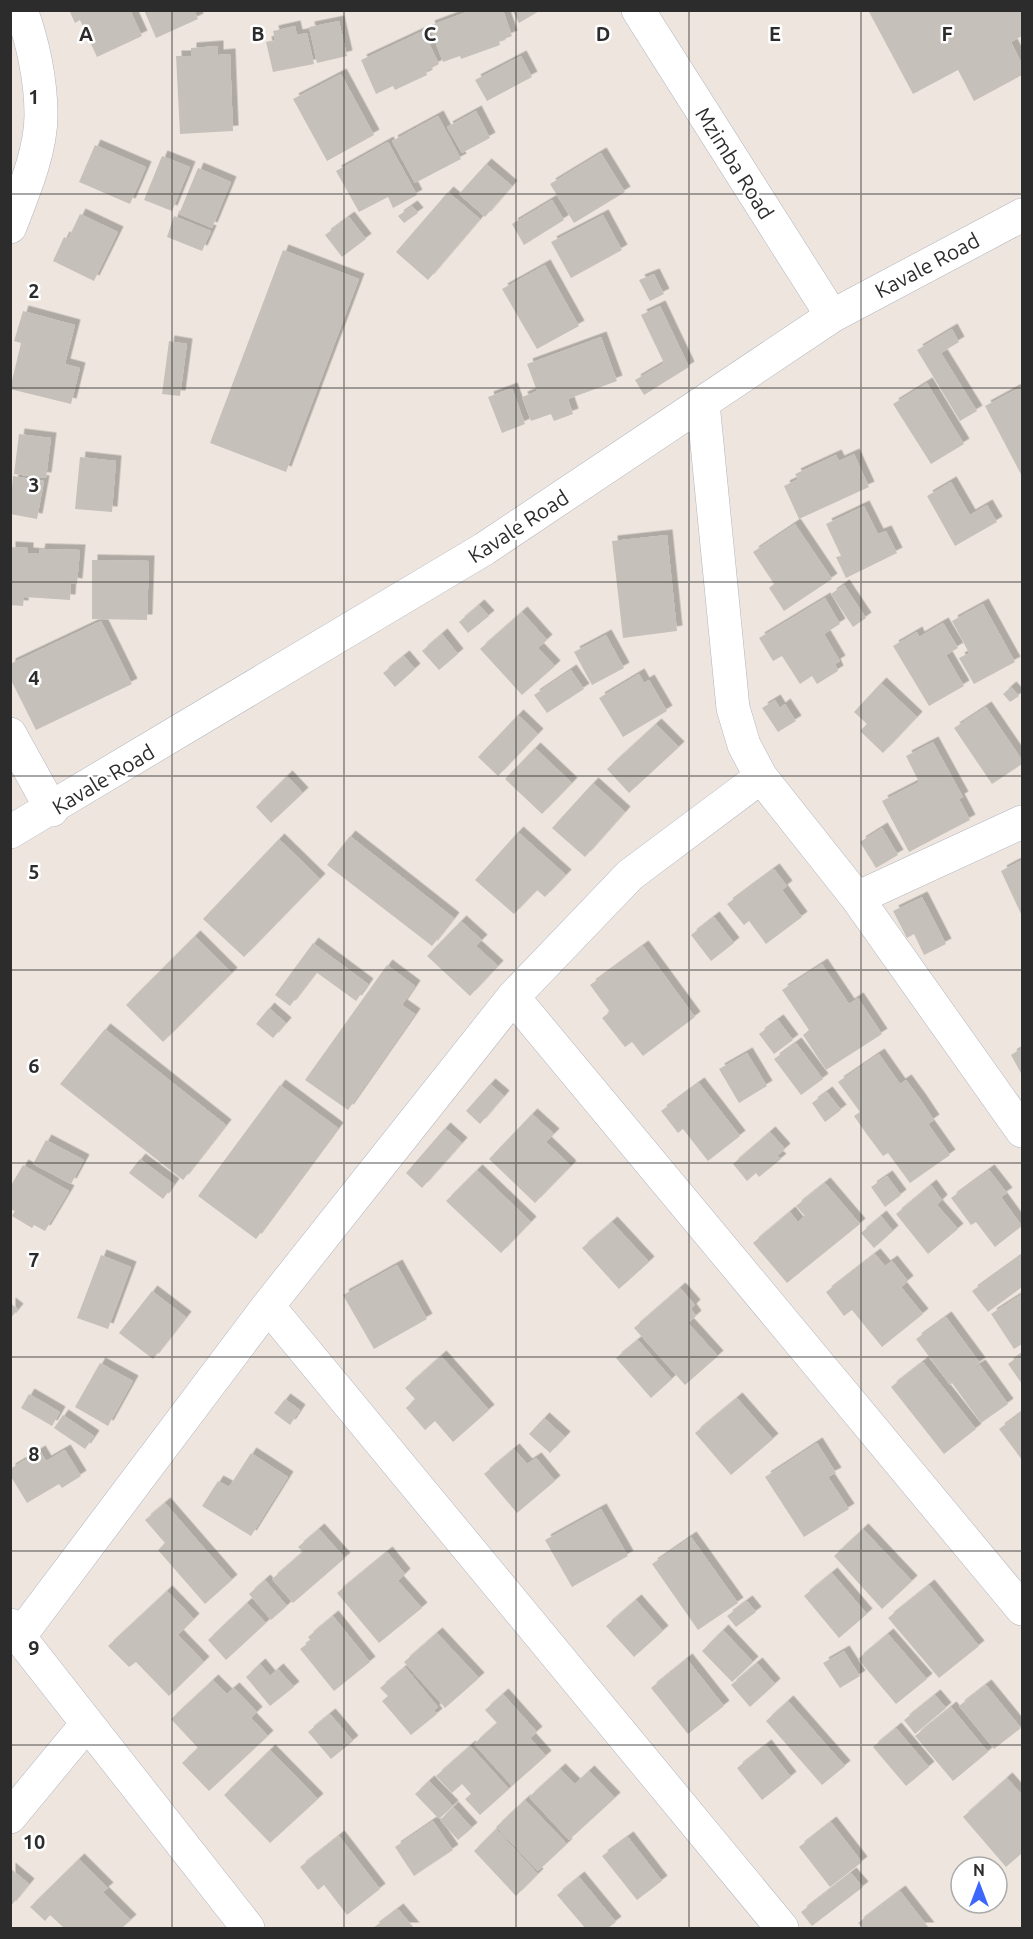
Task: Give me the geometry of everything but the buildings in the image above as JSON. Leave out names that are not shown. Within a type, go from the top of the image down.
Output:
[{"type":"street","points":[[10,227],[30,175],[41,116],[36,65],[21,10]]},
{"type":"street","name":"Mzimba Road","points":[[638,10],[832,316]]},
{"type":"street","name":"Kavale Road","points":[[10,832],[52,810],[484,549],[832,316],[1023,215]]},
{"type":"street","points":[[703,403],[733,708],[744,745],[761,777],[857,898],[1023,1131]]},
{"type":"street","points":[[10,734],[52,810]]},
{"type":"street","points":[[248,1929],[86,1725],[15,1631],[513,996],[630,875],[761,777]]},
{"type":"street","points":[[857,898],[1023,822]]},
{"type":"street","points":[[513,996],[1023,1608]]},
{"type":"street","points":[[268,1306],[782,1929]]},
{"type":"street","points":[[10,1817],[86,1725]]}]
